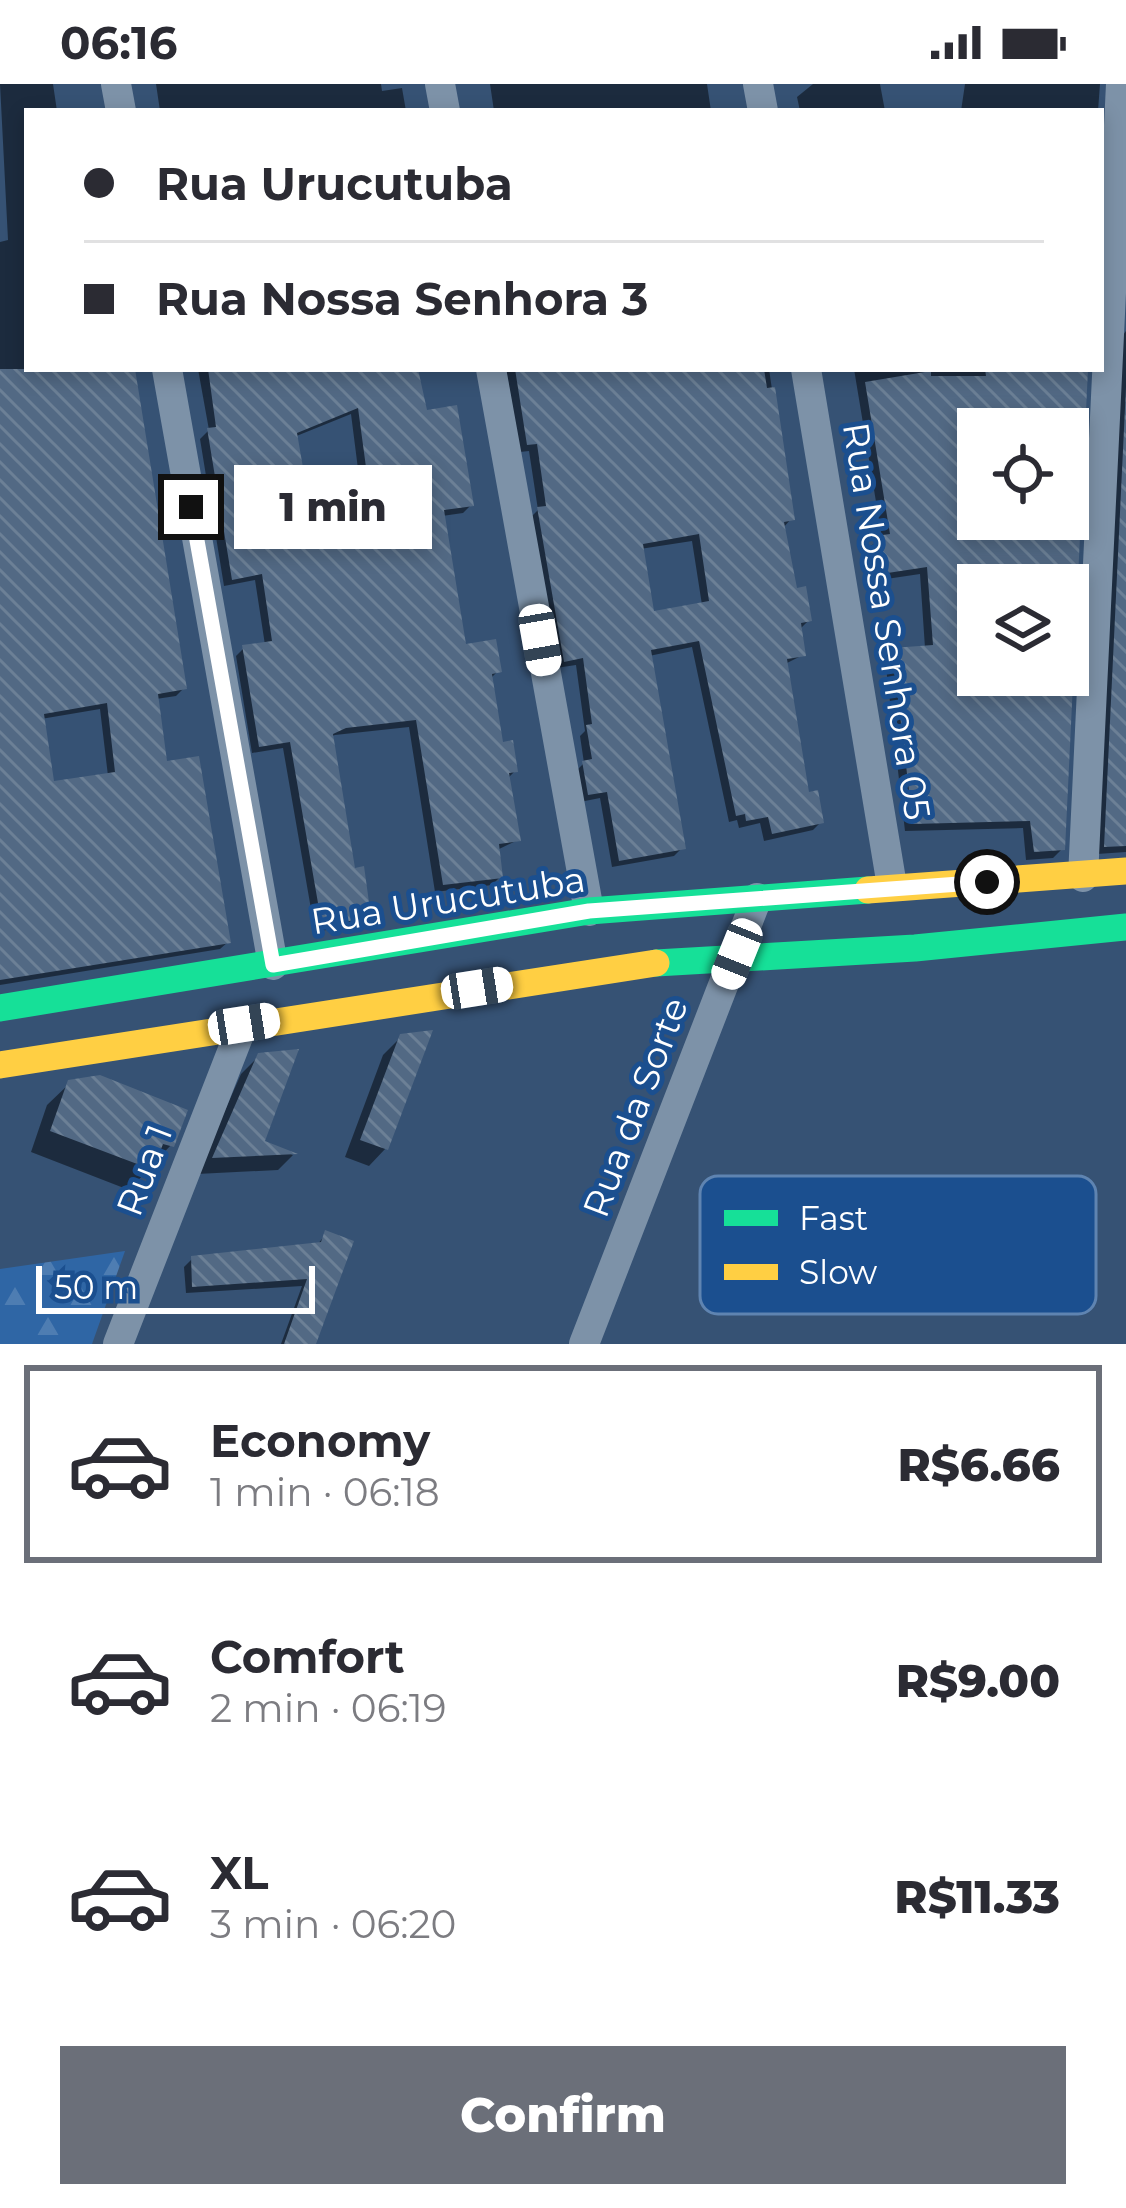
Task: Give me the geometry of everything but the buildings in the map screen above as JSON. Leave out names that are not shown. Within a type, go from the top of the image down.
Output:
[{"type":"street","points":[[1082,877],[1121,84]]},
{"type":"street","points":[[167,372],[273,965]]},
{"type":"street","points":[[492,372],[589,911]]},
{"type":"street","name":"Rua Nossa Senhora 05","points":[[806,372],[892,886]]},
{"type":"street","name":"Rua Urucutuba","points":[[0,1008],[589,911],[1126,872]]},
{"type":"street","name":"Rua da Sorte","points":[[585,1340],[757,898]]},
{"type":"street","points":[[0,1065],[244,1024],[737,954],[915,948],[1126,927]]},
{"type":"street","name":"Rua 1","points":[[118,1344],[244,1024]]},
{"type":"street","points":[[552,1344],[585,1340]]},
{"type":"green space","points":[[125,1251],[92,1344],[0,1344],[0,1269]]},
{"type":"traffic: fast","points":[[0,1008],[589,911],[868,890]]},
{"type":"traffic: fast","points":[[656,963],[915,948],[1126,927]]},
{"type":"traffic: slow","points":[[868,890],[1126,871]]},
{"type":"traffic: slow","points":[[0,1065],[656,963]]},
{"type":"route","points":[[191,507],[273,965],[589,911],[987,882]]}]
